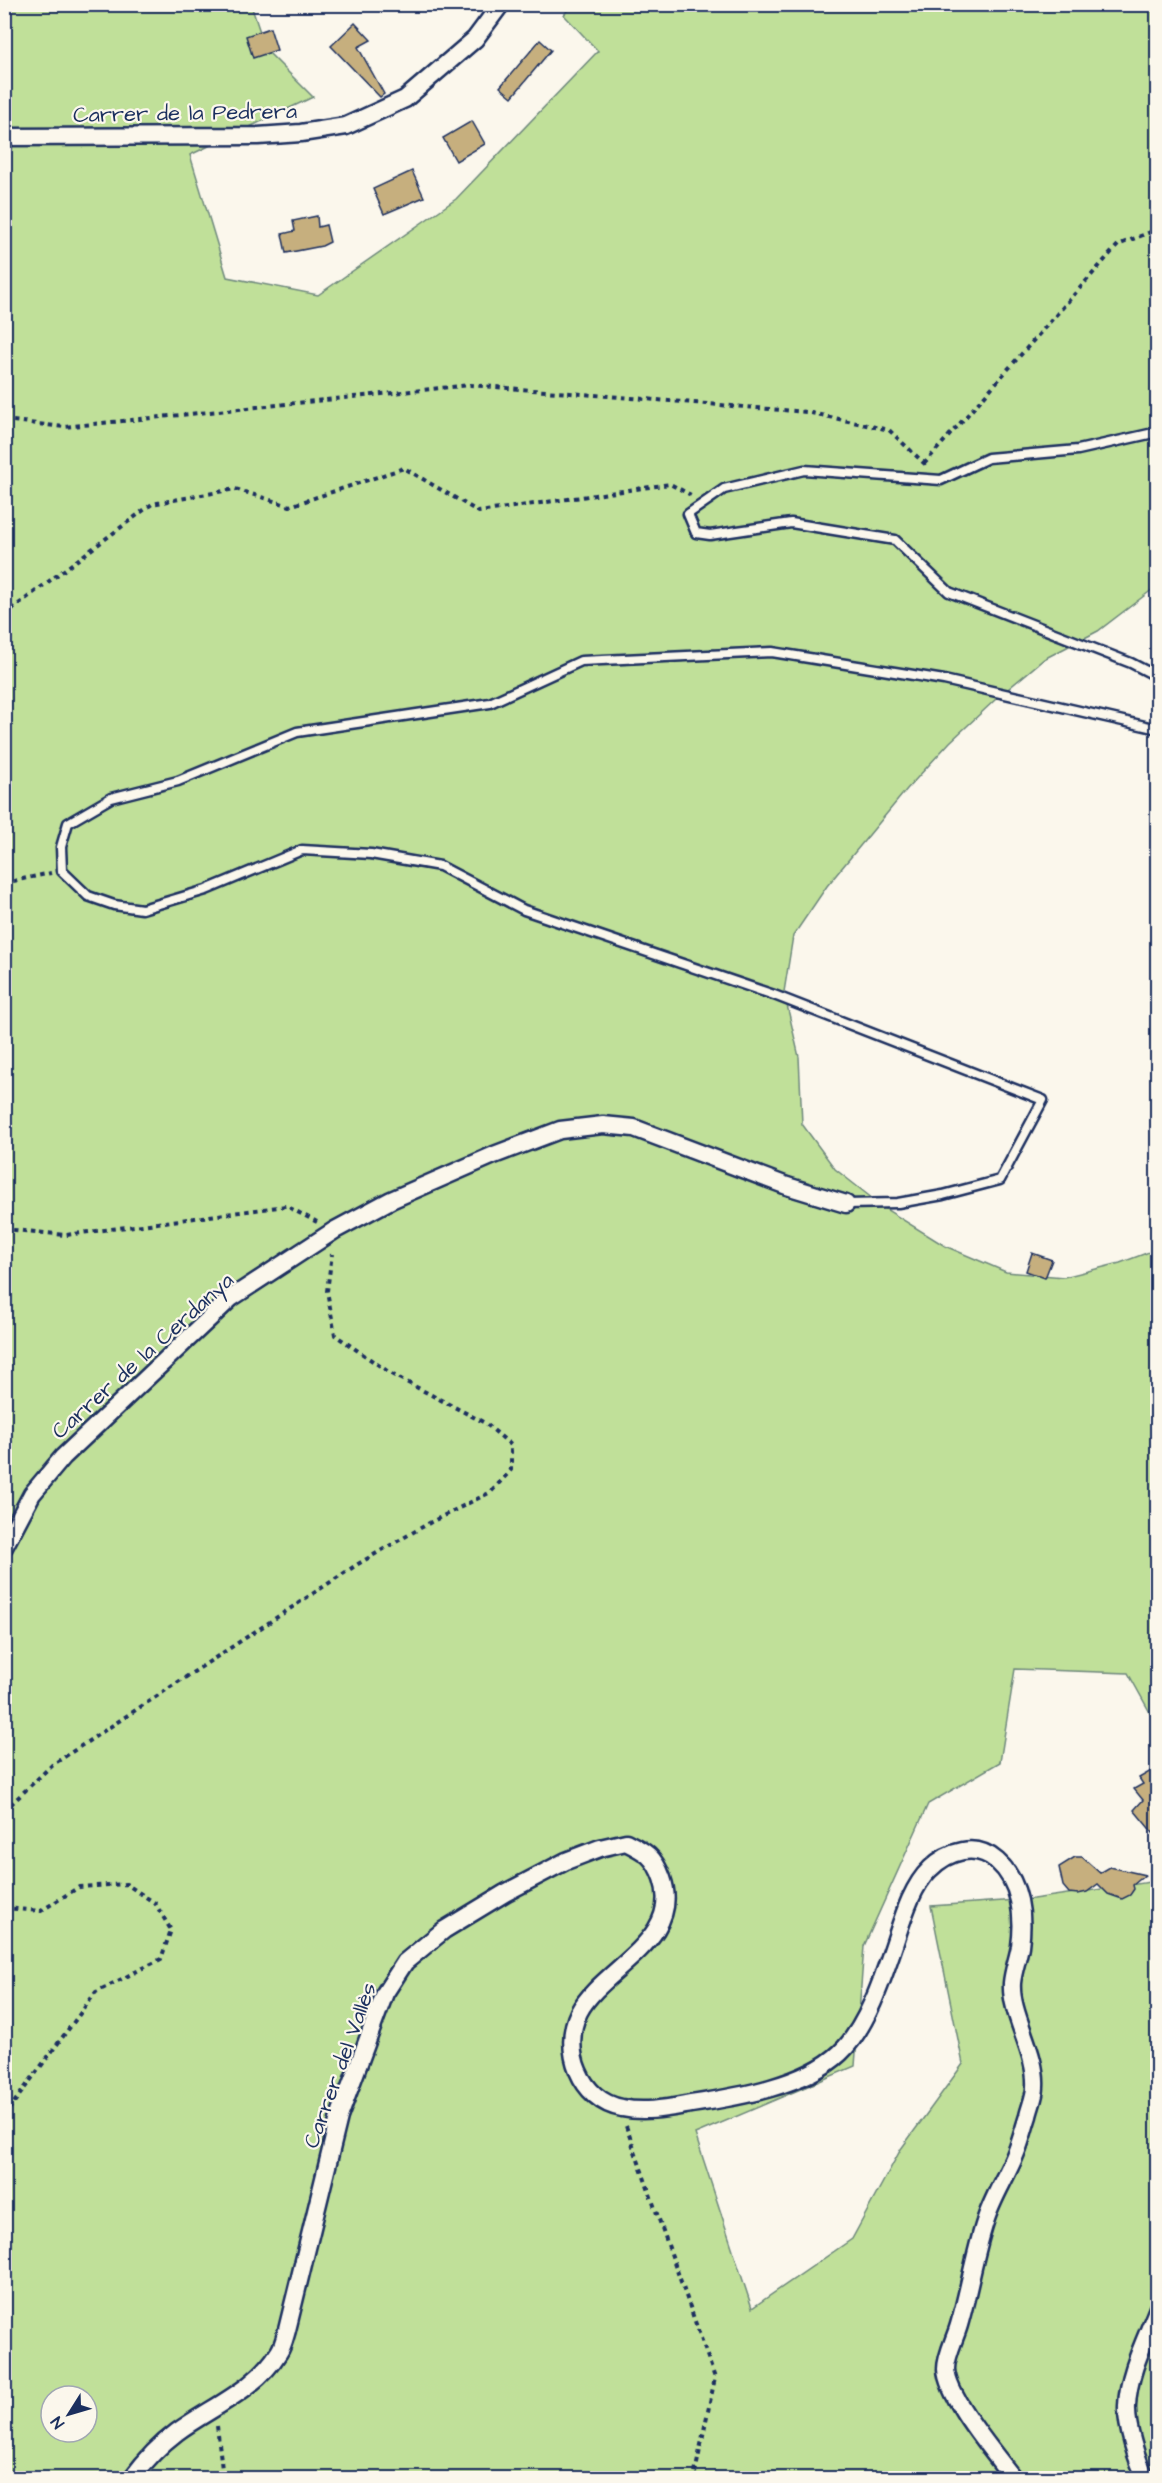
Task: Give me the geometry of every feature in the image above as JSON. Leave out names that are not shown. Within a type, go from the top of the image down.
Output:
[{"type":"street","name":"Carrer de la Pedrera","points":[[4,137],[258,136],[301,133],[346,126],[405,99],[475,39],[501,4]]},
{"type":"street","name":"Carrer de la Cerdanya","points":[[4,1547],[32,1494],[63,1457],[231,1298],[335,1230],[391,1200],[494,1155],[560,1130],[603,1125],[634,1128],[788,1186],[846,1204]]},
{"type":"street","name":"Carrer del Vallès","points":[[132,2478],[176,2433],[241,2391],[279,2352],[288,2330],[339,2117],[385,1993],[405,1962],[444,1930],[505,1893],[566,1861],[600,1848],[626,1842],[656,1861],[667,1892],[662,1919],[640,1951],[587,1999],[578,2014],[572,2033],[573,2057],[581,2080],[598,2096],[619,2108],[654,2110],[740,2095],[778,2085],[814,2071],[840,2054],[856,2035],[886,1968],[903,1918],[927,1871],[947,1856],[963,1849],[984,1853],[998,1862],[1011,1880],[1019,1897],[1022,1921],[1012,1985],[1036,2088],[1018,2149],[985,2220],[946,2367],[953,2391],[964,2411],[1013,2478]]},
{"type":"street","points":[[1146,2478],[1126,2408],[1131,2383],[1158,2308]]},
{"type":"lane","points":[[1158,432],[1078,450],[988,458],[941,480],[804,470],[724,489],[688,513],[696,533],[711,535],[791,523],[895,540],[949,592],[1131,663],[1158,677]]},
{"type":"lane","points":[[846,1204],[898,1203],[944,1195],[1000,1180],[1043,1100],[774,994],[524,910],[440,866],[371,854],[302,850],[206,890],[142,909],[114,905],[88,896],[62,871],[61,847],[68,823],[111,798],[178,781],[297,732],[490,703],[580,661],[772,652],[944,680],[1158,729]]},
{"type":"path","points":[[924,464],[1118,245],[1158,229]]},
{"type":"path","points":[[4,420],[64,427],[470,385],[807,412],[889,430],[941,480]]},
{"type":"path","points":[[4,615],[152,504],[235,489],[290,506],[404,468],[479,512],[670,484],[704,501]]},
{"type":"path","points":[[4,883],[62,871]]},
{"type":"path","points":[[4,1229],[66,1235],[286,1206],[335,1230],[327,1291],[335,1335],[393,1375],[485,1423],[511,1445],[511,1470],[491,1492],[431,1522],[358,1564],[52,1765],[4,1811]]},
{"type":"path","points":[[4,1908],[41,1911],[79,1887],[126,1884],[155,1903],[171,1930],[161,1959],[96,1992],[4,2115]]},
{"type":"path","points":[[619,2108],[715,2378],[694,2478]]},
{"type":"path","points":[[214,2408],[224,2478]]},
{"type":"green space","points":[[5,5],[251,5],[266,50],[313,97],[190,155],[227,277],[318,295],[456,199],[598,51],[564,15],[571,5],[1157,5],[1157,586],[1098,631],[1044,659],[950,742],[907,789],[827,886],[793,936],[784,992],[799,1057],[802,1124],[835,1169],[887,1210],[945,1246],[1006,1272],[1064,1277],[1120,1263],[1157,1249],[1157,1725],[1128,1673],[1015,1669],[1000,1762],[928,1804],[864,1946],[855,2066],[695,2134],[752,2308],[852,2239],[901,2149],[963,2064],[931,1906],[1033,1899],[1157,1881],[1157,2478],[5,2478]]},
{"type":"building","points":[[355,23],[371,40],[358,47],[384,94],[380,97],[331,46]]},
{"type":"building","points":[[270,28],[277,50],[253,58],[246,36]]},
{"type":"building","points":[[540,40],[551,50],[512,97],[500,87]]},
{"type":"building","points":[[472,121],[485,144],[456,161],[443,138]]},
{"type":"building","points":[[412,171],[424,197],[384,214],[373,189]]},
{"type":"building","points":[[317,216],[318,227],[326,225],[330,242],[322,246],[286,253],[282,234],[295,231],[293,221]]},
{"type":"building","points":[[1032,1253],[1052,1260],[1045,1278],[1026,1271]]},
{"type":"building","points":[[1158,1767],[1158,1839],[1134,1810],[1143,1800],[1134,1789],[1143,1784],[1139,1778]]},
{"type":"building","points":[[1075,1857],[1082,1857],[1100,1873],[1110,1867],[1145,1875],[1133,1885],[1134,1889],[1130,1895],[1122,1899],[1108,1894],[1098,1884],[1087,1892],[1069,1893],[1063,1886],[1059,1867]]}]
